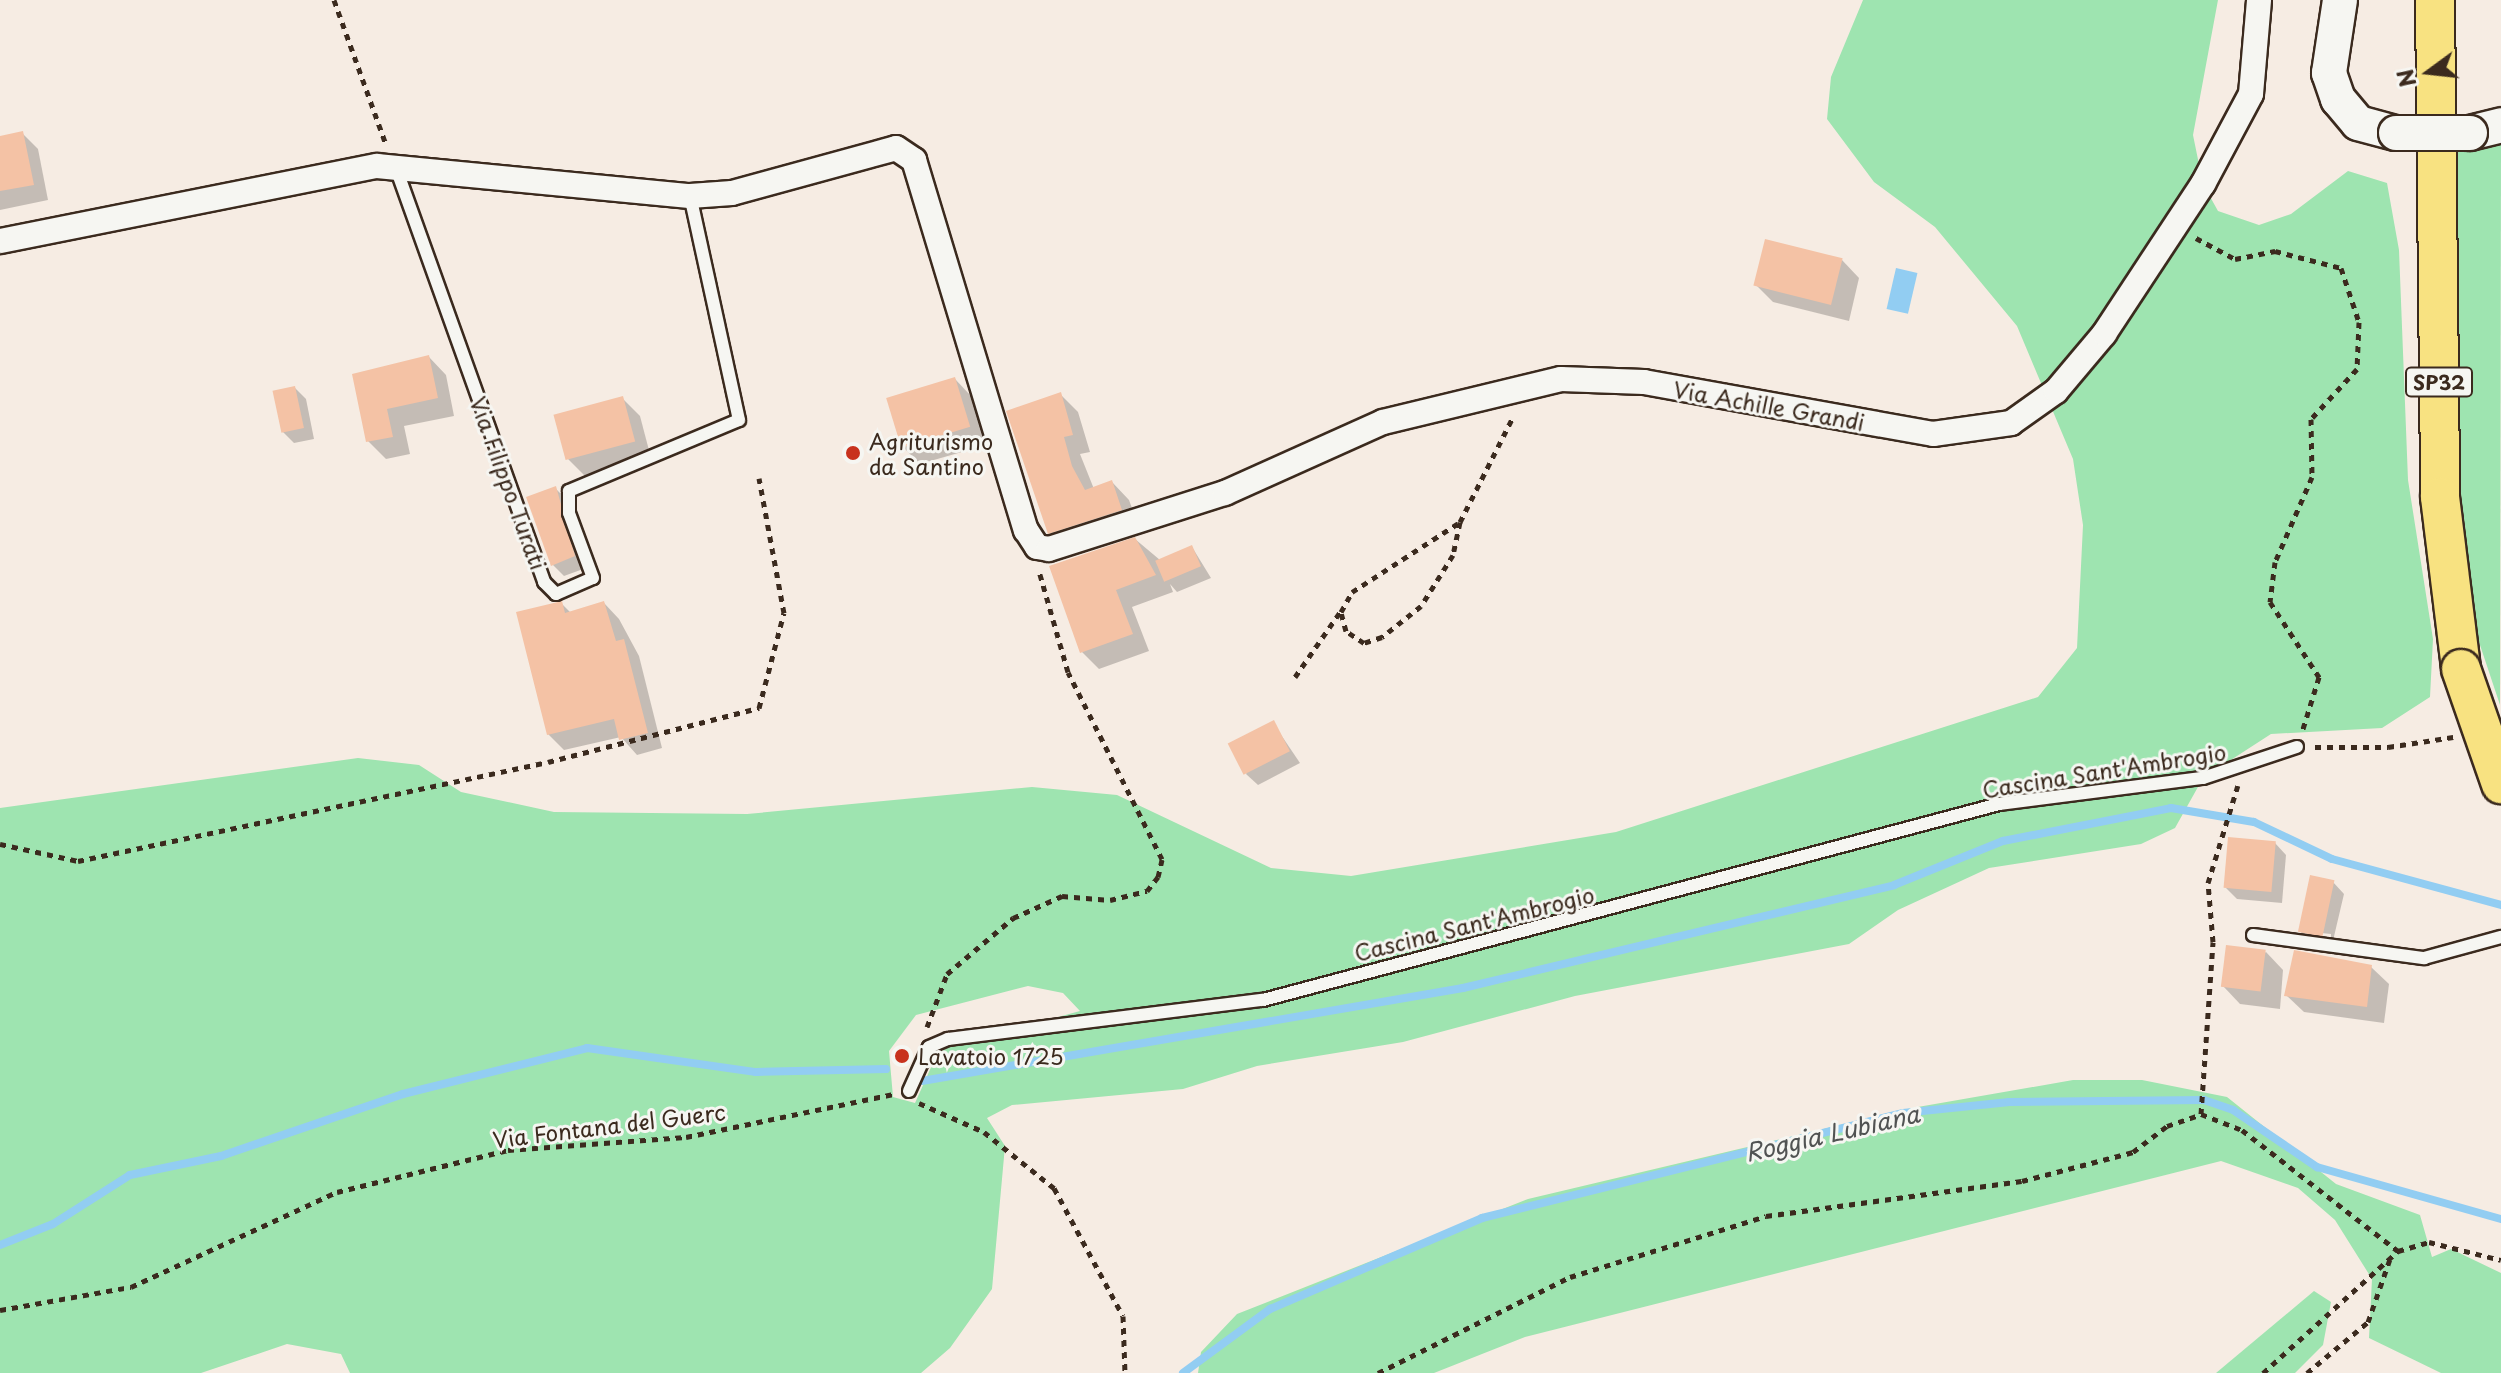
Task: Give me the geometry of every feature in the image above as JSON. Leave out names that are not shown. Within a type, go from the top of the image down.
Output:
[{"type":"main road","name":"SP32","points":[[2432,4],[2417,51],[2436,94],[2440,497],[2461,669],[2501,784]]},
{"type":"street","name":"Via Achille Grandi","points":[[1043,548],[1225,493],[1383,422],[1535,382],[1623,379],[1933,434],[1988,429],[2011,423],[2056,391],[2104,334],[2184,212],[2251,94],[2259,0]]},
{"type":"street","points":[[2340,0],[2329,73],[2338,99],[2358,123],[2396,133],[2486,129]]},
{"type":"street","points":[[0,241],[395,165],[690,196],[732,193],[886,148],[906,152],[1043,548]]},
{"type":"lane","name":"Via Filippo Turati","points":[[395,165],[544,582],[556,594],[593,578],[569,513],[569,491],[739,420],[690,196]]},
{"type":"lane","name":"Cascina Sant'Ambrogio","points":[[929,1047],[1070,1020],[1263,1000],[1999,804],[2203,778],[2297,747]]},
{"type":"lane","points":[[2253,935],[2424,958],[2501,937]]},
{"type":"lane","points":[[909,1091],[929,1047]]},
{"type":"path","points":[[334,0],[395,165]]},
{"type":"path","points":[[2184,212],[2199,244],[2235,259],[2275,251],[2341,268],[2359,322],[2357,369],[2311,419],[2312,477],[2275,562],[2270,602],[2319,677],[2297,747],[2388,747],[2445,738]]},
{"type":"path","points":[[1341,612],[1346,631],[1364,643],[1382,637],[1421,606],[1453,555],[1460,522],[1535,382]]},
{"type":"path","points":[[0,844],[78,861],[548,762],[759,708],[784,613],[759,478]]},
{"type":"path","points":[[1295,677],[1352,592],[1460,522]]},
{"type":"path","points":[[929,1047],[931,1011],[968,950],[1062,896],[1110,900],[1147,891],[1158,877],[1162,859],[1068,672],[1043,548]]},
{"type":"path","points":[[2201,1114],[2213,942],[2208,883],[2238,788]]},
{"type":"path","points":[[909,1091],[950,1122],[984,1132],[1054,1188],[1123,1316],[1125,1373]]},
{"type":"path","name":"Via Fontana del Guerc","points":[[0,1310],[131,1287],[337,1192],[494,1153],[686,1137],[909,1091]]},
{"type":"path","points":[[1378,1373],[1570,1277],[1766,1216],[2022,1181],[2133,1152],[2167,1126],[2201,1114],[2242,1130],[2398,1251]]},
{"type":"path","points":[[2263,1373],[2398,1251],[2429,1242],[2501,1260]]},
{"type":"path","points":[[2307,1373],[2368,1322],[2391,1258]]},
{"type":"green space","points":[[1863,0],[2218,0],[2193,135],[2203,184],[2218,211],[2259,225],[2291,214],[2348,171],[2387,183],[2399,250],[2408,480],[2433,639],[2430,697],[2382,728],[2271,734],[2203,778],[2175,828],[2141,844],[1989,868],[1898,910],[1849,944],[1575,996],[1403,1042],[1257,1066],[1183,1089],[1012,1105],[987,1118],[1005,1146],[992,1289],[950,1348],[921,1373],[350,1373],[341,1354],[287,1344],[201,1373],[0,1373],[0,808],[358,758],[419,765],[461,792],[554,812],[747,814],[1032,787],[1117,795],[1271,868],[1351,876],[1616,832],[2038,697],[2077,648],[2083,525],[2073,459],[2017,326],[1935,227],[1874,182],[1827,119],[1831,77]],"holes":[[[1028,986],[1063,993],[1080,1011],[949,1047],[937,1054],[915,1103],[893,1097],[889,1051],[916,1015]]]},
{"type":"green space","points":[[2453,145],[2501,145],[2500,705],[2477,636],[2455,515]]},
{"type":"green space","points":[[2073,1080],[2142,1080],[2227,1097],[2336,1184],[2420,1215],[2432,1257],[2451,1249],[2501,1273],[2501,1373],[2441,1373],[2369,1338],[2372,1279],[2335,1220],[2298,1188],[2221,1161],[1525,1337],[1434,1373],[1198,1373],[1201,1352],[1237,1314],[1528,1199],[1912,1108]]},
{"type":"green space","points":[[2314,1291],[2331,1302],[2323,1345],[2295,1373],[2216,1373]]},
{"type":"water","points":[[1896,268],[1917,273],[1908,314],[1887,309]]},
{"type":"building","points":[[23,131],[34,185],[0,191],[0,136]]},
{"type":"building","points":[[1765,239],[1843,258],[1831,305],[1753,286]]},
{"type":"building","points":[[429,355],[438,398],[387,409],[393,437],[366,442],[352,374]]},
{"type":"building","points":[[955,377],[970,427],[901,448],[886,398]]},
{"type":"building","points":[[295,386],[304,428],[281,433],[273,391]]},
{"type":"building","points":[[1061,392],[1073,435],[1064,437],[1072,466],[1085,490],[1112,480],[1122,510],[1048,534],[1006,411]]},
{"type":"building","points":[[623,396],[635,441],[566,460],[553,415]]},
{"type":"building","points":[[556,486],[575,556],[551,566],[526,497]]},
{"type":"building","points":[[1135,537],[1156,575],[1116,590],[1133,634],[1080,653],[1049,566]]},
{"type":"building","points":[[1192,545],[1201,566],[1164,582],[1155,561]]},
{"type":"building","points":[[562,601],[565,613],[604,601],[616,641],[624,639],[648,733],[619,740],[614,719],[547,735],[516,612]]},
{"type":"building","points":[[1274,720],[1290,751],[1244,775],[1228,744]]},
{"type":"building","points":[[2228,837],[2276,841],[2271,892],[2224,888]]},
{"type":"building","points":[[2310,875],[2334,880],[2322,937],[2298,932]]},
{"type":"building","points":[[2226,945],[2266,950],[2261,992],[2221,987]]},
{"type":"building","points":[[2294,950],[2372,965],[2367,1007],[2284,996]]},
{"type":"waterway","points":[[922,1081],[1463,988],[1894,885],[2003,841],[2171,808],[2254,822],[2332,859],[2501,905]]},
{"type":"waterway","points":[[0,1245],[53,1224],[130,1175],[221,1156],[403,1094],[587,1048],[756,1072],[886,1069]]},
{"type":"waterway","name":"Roggia Lubiana","points":[[1183,1373],[1270,1309],[1482,1218],[1903,1113],[2009,1102],[2204,1100],[2233,1110],[2317,1167],[2501,1219]]},
{"type":"place","name":"Agriturismo da Santino","points":[[853,453]]},
{"type":"place","name":"Lavatoio 1725","points":[[902,1056]]}]
